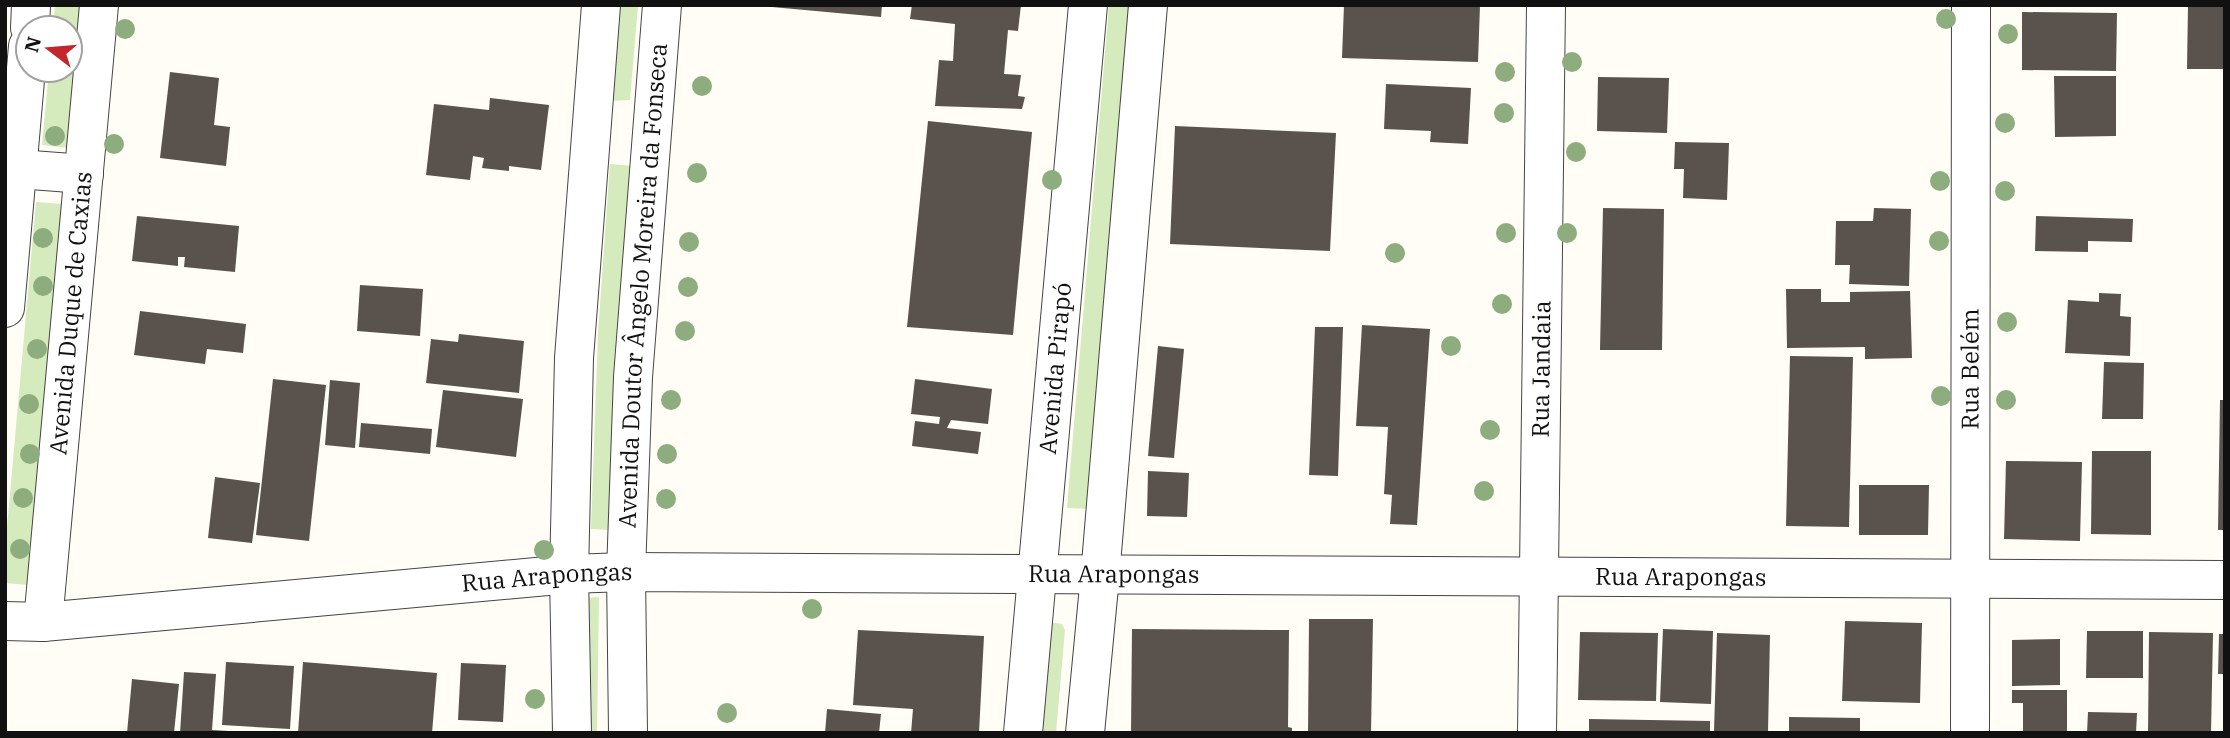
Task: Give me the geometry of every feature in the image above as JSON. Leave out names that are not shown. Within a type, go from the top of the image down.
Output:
[{"type":"street","name":"Avenida Duque de Caxias","points":[[43,622],[99,5]]},
{"type":"street","points":[[572,733],[569,574],[574,358],[601,5]]},
{"type":"street","name":"Avenida Doutor Ângelo Moreira da Fonseca","points":[[628,733],[626,572],[633,377],[662,5]]},
{"type":"street","name":"Avenida Pirapó","points":[[1023,733],[1088,5]]},
{"type":"street","points":[[1085,733],[1148,5]]},
{"type":"street","name":"Rua Jandaia","points":[[1536,733],[1546,5]]},
{"type":"street","name":"Rua Belém","points":[[1970,733],[1971,5]]},
{"type":"street","points":[[5,308],[12,169],[23,84]]},
{"type":"street","points":[[592,124],[654,128]]},
{"type":"street","points":[[12,169],[84,174]]},
{"type":"street","name":"Rua Arapongas","points":[[5,621],[43,622],[569,574],[626,572],[2225,580]]},
{"type":"green space","points":[[55,5],[82,5],[81,14],[54,14]]},
{"type":"green space","points":[[618,5],[638,5],[630,100],[609,101]]},
{"type":"green space","points":[[1109,5],[1134,5],[1092,509],[1067,508]]},
{"type":"green space","points":[[48,84],[75,84],[69,148],[42,145]]},
{"type":"green space","points":[[610,164],[634,166],[611,530],[591,529],[598,333]]},
{"type":"green space","points":[[36,202],[62,204],[29,585],[5,583],[5,550]]},
{"type":"green space","points":[[599,597],[597,733],[589,733],[584,598]]},
{"type":"green space","points":[[1050,622],[1062,624],[1065,630],[1056,733],[1033,733]]},
{"type":"building","points":[[772,5],[882,5],[881,17]]},
{"type":"building","points":[[912,5],[1021,5],[1018,31],[1008,30],[1004,74],[1021,75],[1018,96],[1025,97],[1022,109],[935,106],[939,60],[953,61],[955,24],[910,19]]},
{"type":"building","points":[[1344,5],[1480,5],[1478,62],[1342,58]]},
{"type":"building","points":[[2188,5],[2225,5],[2225,69],[2187,69]]},
{"type":"building","points":[[2022,12],[2117,13],[2116,71],[2022,70]]},
{"type":"building","points":[[170,72],[219,78],[214,125],[230,127],[226,166],[160,158]]},
{"type":"building","points":[[2054,76],[2116,76],[2116,136],[2055,137]]},
{"type":"building","points":[[1598,77],[1669,78],[1667,133],[1597,131]]},
{"type":"building","points":[[1386,84],[1471,88],[1468,144],[1430,142],[1431,131],[1384,129]]},
{"type":"building","points":[[490,98],[549,105],[541,170],[509,166],[509,171],[482,168],[484,158],[473,156],[470,180],[426,175],[434,104],[489,110]]},
{"type":"building","points":[[928,121],[1032,132],[1013,335],[907,327]]},
{"type":"building","points":[[1175,126],[1336,133],[1330,251],[1170,244]]},
{"type":"building","points":[[1675,142],[1729,143],[1727,200],[1683,198],[1684,169],[1674,169]]},
{"type":"building","points":[[1603,208],[1664,209],[1662,350],[1600,350]]},
{"type":"building","points":[[1874,208],[1911,209],[1909,286],[1849,284],[1850,265],[1835,265],[1836,221],[1873,221]]},
{"type":"building","points":[[137,216],[239,226],[235,272],[184,267],[185,257],[178,257],[178,266],[132,261]]},
{"type":"building","points":[[2036,216],[2133,219],[2132,242],[2088,241],[2088,252],[2035,251]]},
{"type":"building","points":[[360,285],[423,289],[420,336],[357,331]]},
{"type":"building","points":[[1786,289],[1821,289],[1821,302],[1850,302],[1850,292],[1910,291],[1912,358],[1865,359],[1865,347],[1787,348]]},
{"type":"building","points":[[2099,293],[2121,294],[2120,316],[2131,317],[2130,356],[2065,353],[2068,300],[2099,302]]},
{"type":"building","points":[[140,311],[246,324],[243,353],[207,349],[205,364],[134,355]]},
{"type":"building","points":[[1362,325],[1430,329],[1417,525],[1390,524],[1392,495],[1384,494],[1388,427],[1356,426]]},
{"type":"building","points":[[1315,327],[1343,327],[1338,476],[1309,475]]},
{"type":"building","points":[[459,334],[524,341],[519,393],[426,383],[431,339],[458,342]]},
{"type":"building","points":[[1158,346],[1184,349],[1174,458],[1148,456]]},
{"type":"building","points":[[1790,356],[1853,357],[1849,527],[1786,526]]},
{"type":"building","points":[[2104,362],[2144,363],[2143,419],[2102,419]]},
{"type":"building","points":[[273,379],[326,385],[309,541],[256,535]]},
{"type":"building","points":[[915,379],[992,389],[988,424],[951,420],[947,428],[981,432],[978,454],[912,446],[915,421],[939,424],[940,417],[911,414]]},
{"type":"building","points":[[330,380],[360,383],[355,448],[325,445]]},
{"type":"building","points":[[443,390],[523,399],[516,457],[436,447]]},
{"type":"building","points":[[2220,400],[2225,400],[2225,530],[2218,530]]},
{"type":"building","points":[[361,423],[432,429],[430,454],[359,447]]},
{"type":"building","points":[[2092,451],[2151,451],[2151,535],[2091,534]]},
{"type":"building","points":[[2006,461],[2082,462],[2080,541],[2004,539]]},
{"type":"building","points":[[1148,471],[1189,473],[1187,517],[1147,516]]},
{"type":"building","points":[[215,477],[260,483],[252,543],[208,538]]},
{"type":"building","points":[[1859,485],[1929,485],[1928,535],[1859,535]]},
{"type":"building","points":[[1309,619],[1373,619],[1371,733],[1308,733]]},
{"type":"building","points":[[1845,621],[1922,623],[1920,703],[1842,701]]},
{"type":"building","points":[[1132,629],[1289,630],[1288,727],[1292,728],[1292,733],[1131,733]]},
{"type":"building","points":[[1663,629],[1713,631],[1711,704],[1660,702]]},
{"type":"building","points":[[858,630],[984,636],[979,733],[911,733],[913,709],[853,705]]},
{"type":"building","points":[[2087,631],[2143,631],[2143,678],[2086,678]]},
{"type":"building","points":[[1580,632],[1658,633],[1656,701],[1578,700]]},
{"type":"building","points":[[2149,632],[2213,633],[2211,733],[2148,733]]},
{"type":"building","points":[[1717,633],[1770,635],[1768,732],[1714,731]]},
{"type":"building","points":[[2219,634],[2225,634],[2225,674],[2218,674]]},
{"type":"building","points":[[2060,639],[2060,685],[2012,686],[2012,640]]},
{"type":"building","points":[[226,662],[294,666],[290,729],[222,725]]},
{"type":"building","points":[[303,662],[437,673],[432,733],[298,733]]},
{"type":"building","points":[[461,663],[506,665],[503,722],[458,720]]},
{"type":"building","points":[[184,672],[216,674],[212,730],[229,731],[228,733],[180,733]]},
{"type":"building","points":[[132,679],[179,684],[174,733],[127,733]]},
{"type":"building","points":[[2012,690],[2067,690],[2067,733],[2023,733],[2023,703],[2012,703]]},
{"type":"building","points":[[827,709],[881,714],[879,733],[825,733]]},
{"type":"building","points":[[2088,712],[2137,713],[2136,733],[2087,733]]},
{"type":"building","points":[[1789,717],[1860,718],[1860,733],[1789,733]]},
{"type":"building","points":[[1589,719],[1710,721],[1710,733],[1589,733]]}]
